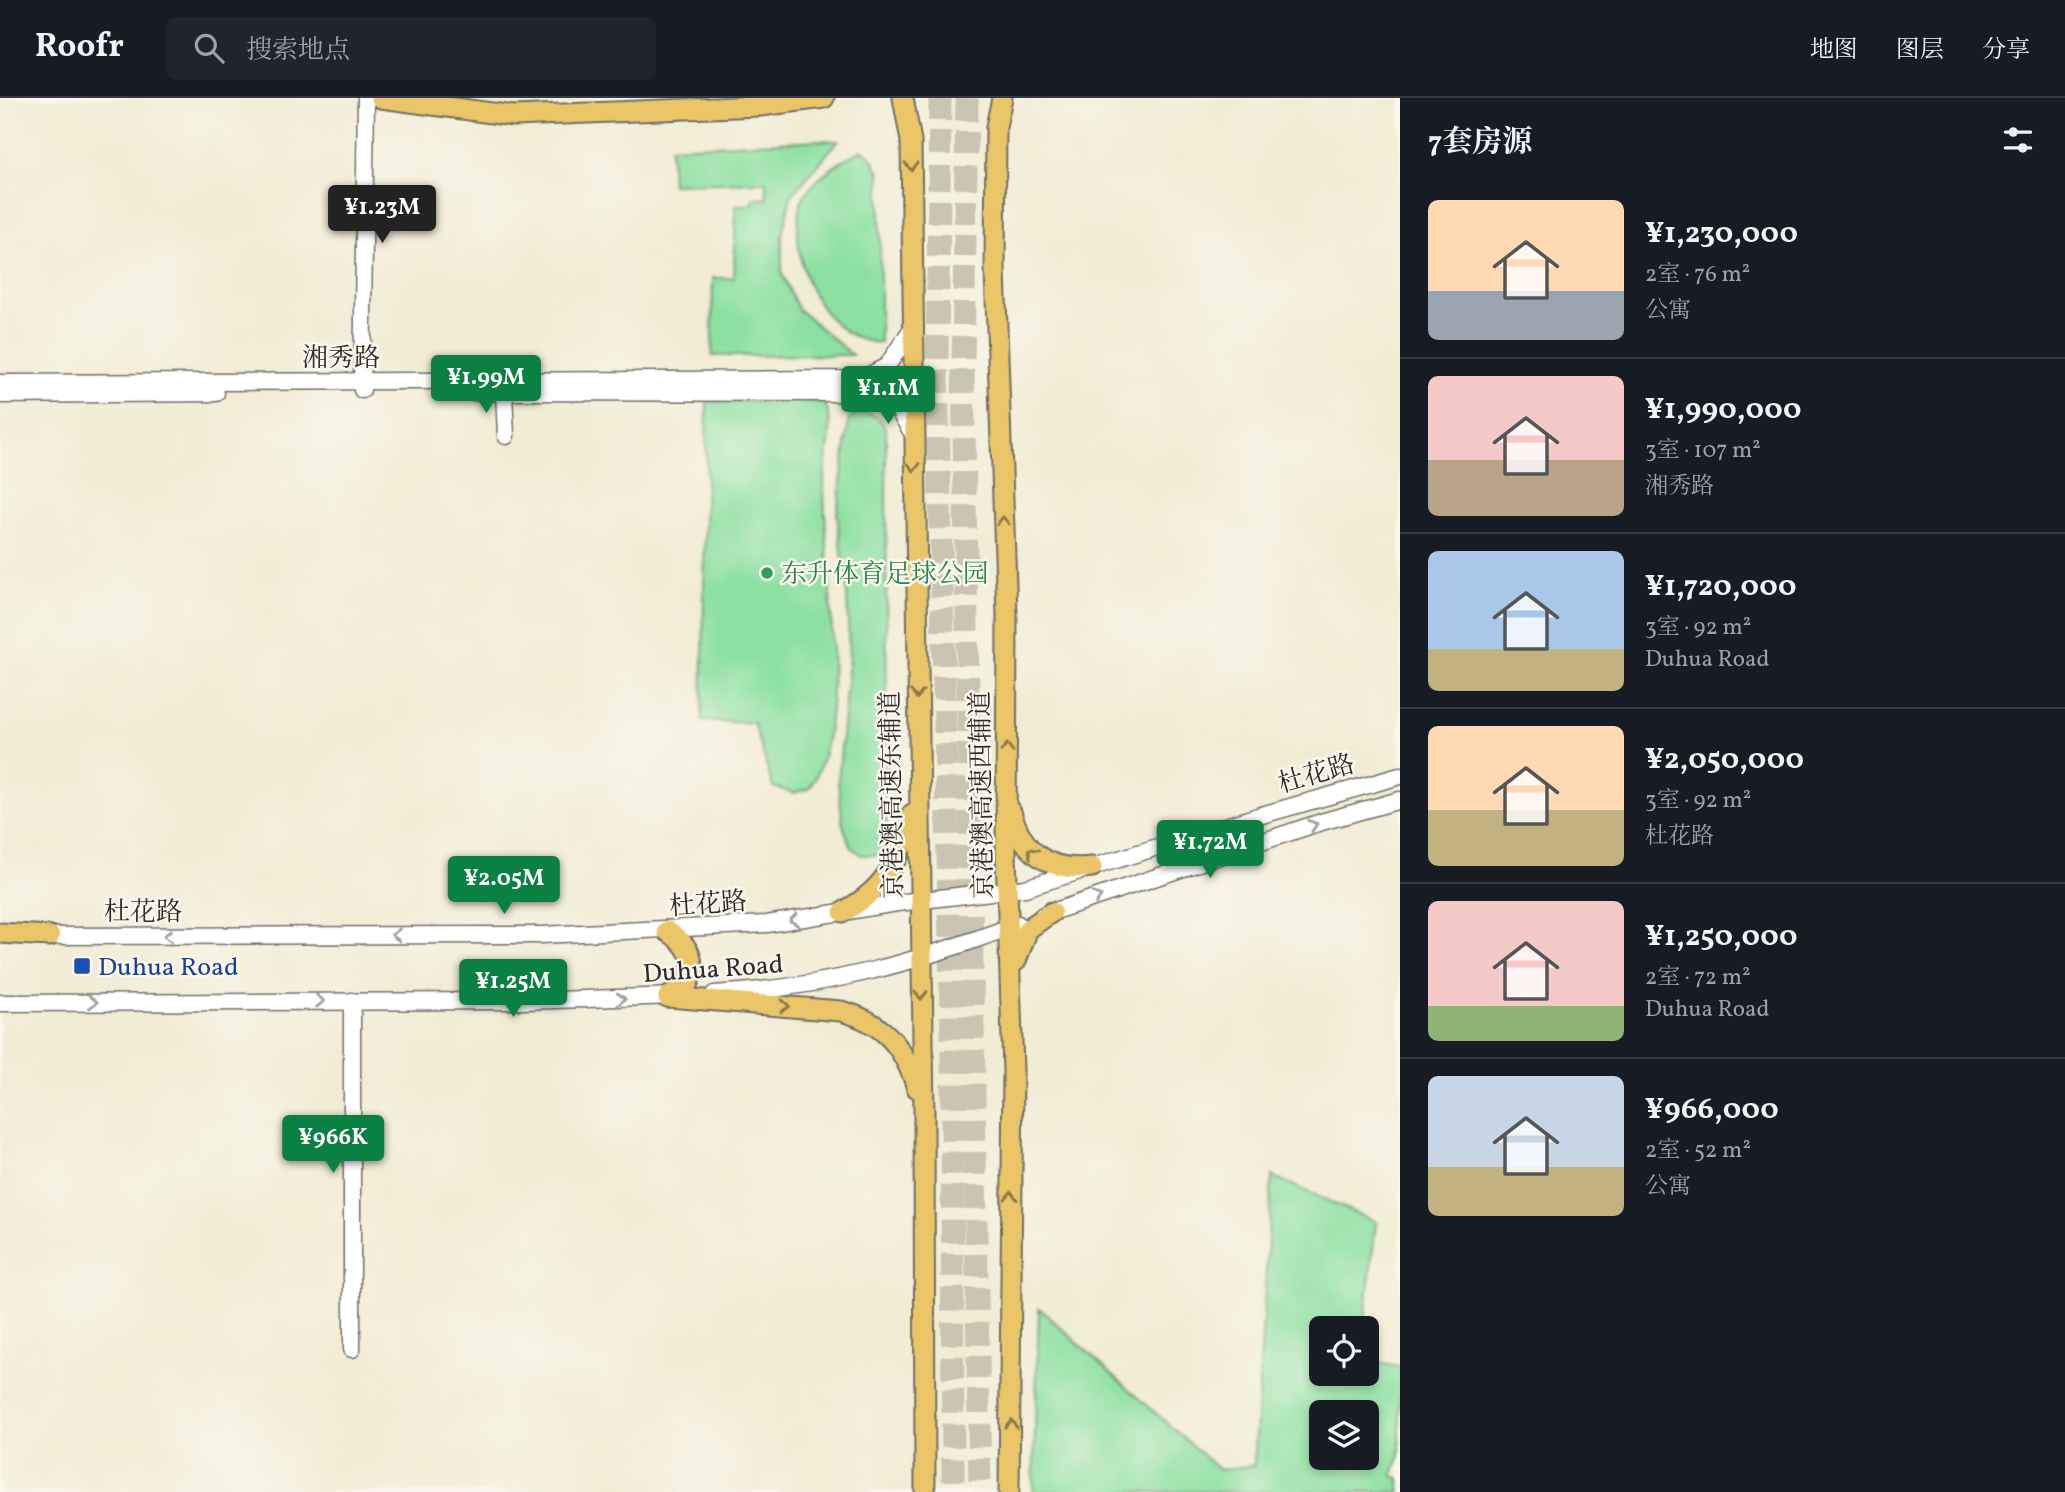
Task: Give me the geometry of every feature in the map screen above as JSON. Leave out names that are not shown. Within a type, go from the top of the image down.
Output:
[{"type":"main road","points":[[381,98],[514,116],[760,106],[824,98]]},
{"type":"main road","name":"京港澳高速东辅道","points":[[903,98],[911,141],[911,330],[924,1113],[924,1491]]},
{"type":"main road","name":"京港澳高速西辅道","points":[[1002,98],[996,127],[995,270],[1007,614],[1007,891],[1011,994],[1009,1492]]},
{"type":"main road","points":[[843,912],[873,894],[894,866],[918,789]]},
{"type":"main road","points":[[1006,794],[1019,834],[1031,852],[1051,865],[1092,867]]},
{"type":"main road","points":[[1011,994],[1023,938],[1037,920],[1052,912]]},
{"type":"main road","points":[[667,931],[685,945],[693,965],[687,985],[668,997]]},
{"type":"main road","points":[[0,934],[50,936]]},
{"type":"main road","points":[[668,997],[829,1009],[861,1016],[886,1032],[905,1055],[924,1113]]},
{"type":"street","points":[[362,387],[366,98]]},
{"type":"street","name":"湘秀路","points":[[0,395],[862,379],[887,366],[911,330]]},
{"type":"street","name":"湘秀路","points":[[0,383],[362,387],[504,392],[870,393],[895,405],[913,434]]},
{"type":"street","points":[[504,392],[506,436]]},
{"type":"street","name":"杜花路","points":[[50,936],[541,935],[667,931],[767,924],[1007,891],[1400,776]]},
{"type":"street","name":"Duhua Road","points":[[0,1003],[668,997],[830,982],[920,958],[1321,822],[1400,800]]},
{"type":"street","points":[[352,1001],[352,1349]]},
{"type":"street","points":[[0,1012],[35,1010],[63,1003]]},
{"type":"green space","points":[[838,141],[791,196],[782,235],[782,274],[798,309],[852,355],[712,356],[713,278],[734,278],[736,206],[753,204],[753,198],[767,199],[766,182],[672,184],[670,147]]},
{"type":"green space","points":[[863,150],[873,159],[880,173],[880,343],[862,339],[846,331],[832,320],[821,306],[805,273],[798,238],[799,209],[807,192],[829,170]]},
{"type":"green space","name":"东升体育足球公园","points":[[824,401],[830,423],[824,484],[832,642],[829,726],[822,761],[809,789],[794,793],[773,787],[754,723],[702,721],[707,402]]},
{"type":"green space","points":[[859,412],[876,416],[886,430],[887,834],[881,855],[862,855],[851,847],[843,825],[838,782],[849,658],[847,589],[837,515],[849,419]]},
{"type":"green space","points":[[1272,1176],[1376,1222],[1365,1316],[1309,1316],[1309,1386],[1379,1386],[1379,1363],[1400,1367],[1400,1455],[1392,1476],[1400,1479],[1400,1492],[1033,1492],[1039,1308],[1219,1470],[1254,1465]]},
{"type":"tunnel","points":[[940,98],[937,371],[952,1037],[953,1492]]},
{"type":"tunnel","points":[[967,98],[963,365],[980,1492]]},
{"type":"place","name":"东升体育足球公园","points":[[767,573]]},
{"type":"place","name":"Duhua Road","points":[[82,966]]}]
